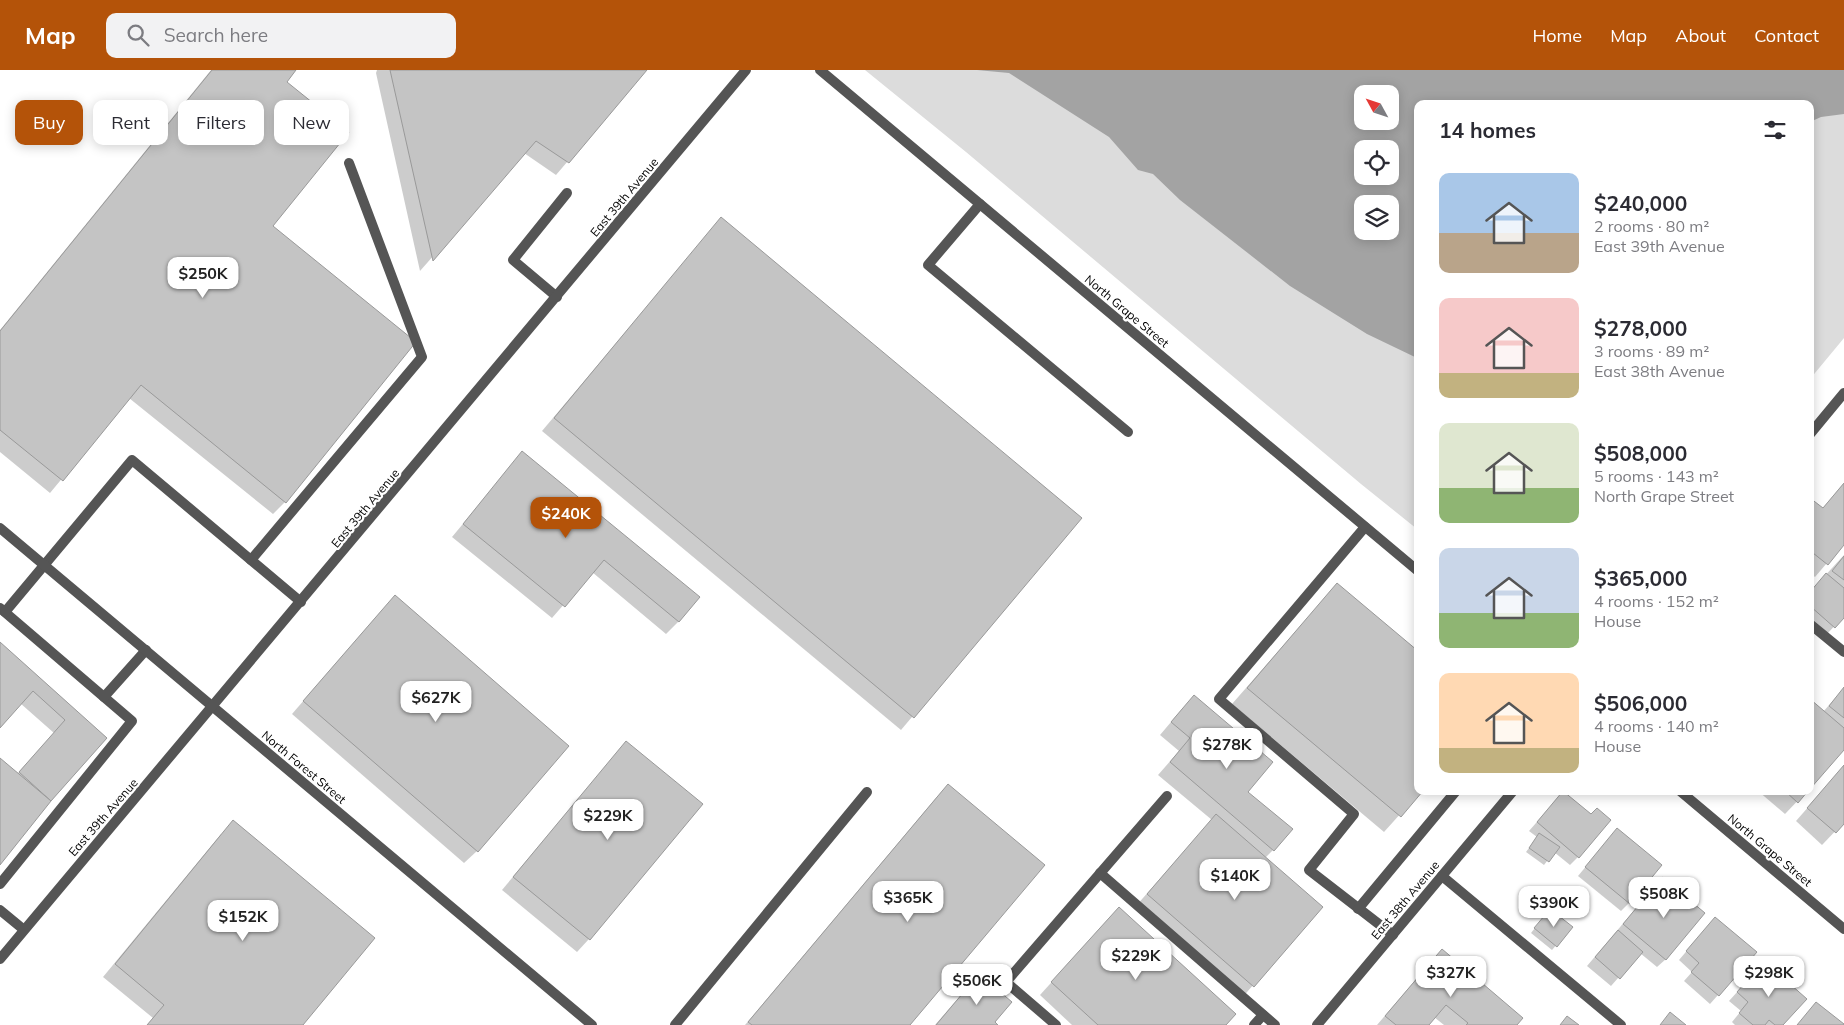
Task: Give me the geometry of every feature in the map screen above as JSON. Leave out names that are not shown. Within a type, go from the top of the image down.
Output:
[{"type":"street","name":"East 39th Avenue","points":[[0,959],[23,929],[213,707],[746,70]]},
{"type":"street","name":"North Grape Street","points":[[820,70],[1414,568]]},
{"type":"street","points":[[251,560],[422,357],[349,163]]},
{"type":"street","points":[[557,297],[513,260],[567,193]]},
{"type":"street","points":[[980,204],[928,264],[1128,432]]},
{"type":"street","points":[[1814,429],[1844,392]]},
{"type":"street","points":[[0,884],[132,721],[3,610],[44,565],[132,460],[301,602]]},
{"type":"street","points":[[1365,527],[1219,699],[1354,814],[1309,870],[1392,935]]},
{"type":"street","name":"North Forest Street","points":[[0,528],[592,1025]]},
{"type":"street","points":[[1814,627],[1844,652]]},
{"type":"street","points":[[104,697],[146,650]]},
{"type":"street","points":[[675,1025],[867,792]]},
{"type":"street","points":[[1358,909],[1453,795]]},
{"type":"street","name":"East 38th Avenue","points":[[1317,1025],[1510,795]]},
{"type":"street","name":"North Grape Street","points":[[1685,795],[1844,929]]},
{"type":"street","points":[[1056,1025],[1006,982],[1167,796]]},
{"type":"street","points":[[1100,873],[1275,1025]]},
{"type":"street","points":[[1442,876],[1621,1025]]},
{"type":"street","points":[[0,910],[23,929]]},
{"type":"street","points":[[1254,1025],[1263,1015]]},
{"type":"shaded area","points":[[865,70],[1844,70],[1844,338],[1814,374],[1814,100],[1414,100],[1414,527],[966,152]]},
{"type":"shaded area","points":[[977,70],[1844,70],[1844,114],[1821,117],[1814,120],[1814,100],[1414,100],[1414,357],[1367,334],[1290,286],[1180,200],[1153,174],[1138,170],[1109,137],[1009,73]]},
{"type":"building","points":[[212,70],[296,70],[287,82],[309,100],[274,100],[274,145],[338,145],[273,226],[416,342],[286,503],[141,385],[63,481],[0,430],[0,331],[151,145],[168,145],[168,124],[178,112],[178,145],[264,145],[264,100],[188,100]]},
{"type":"building","points":[[390,70],[647,70],[569,163],[536,141],[433,261]]},
{"type":"building","points":[[721,217],[1082,518],[914,718],[554,418]]},
{"type":"building","points":[[522,451],[700,597],[679,622],[604,560],[565,607],[463,524]]},
{"type":"building","points":[[1844,483],[1844,545],[1828,565],[1814,554],[1814,501],[1823,508]]},
{"type":"building","points":[[1844,556],[1844,580],[1832,571]]},
{"type":"building","points":[[1826,573],[1844,588],[1844,618],[1835,628],[1814,610],[1814,587]]},
{"type":"building","points":[[1337,583],[1414,648],[1414,795],[1420,795],[1401,817],[1247,688]]},
{"type":"building","points":[[395,595],[569,746],[478,852],[303,701]]},
{"type":"building","points":[[0,642],[107,738],[51,801],[19,772],[65,720],[33,691],[0,728]]},
{"type":"building","points":[[1844,687],[1844,718],[1829,706]]},
{"type":"building","points":[[1194,695],[1273,762],[1248,792],[1293,829],[1274,851],[1170,762],[1190,738],[1171,722]]},
{"type":"building","points":[[1814,702],[1844,728],[1844,750],[1814,784]]},
{"type":"building","points":[[626,741],[703,804],[590,940],[513,877]]},
{"type":"building","points":[[0,758],[51,801],[0,865]]},
{"type":"building","points":[[1844,765],[1844,824],[1836,833],[1807,808]]},
{"type":"building","points":[[948,784],[1045,865],[910,1025],[752,1025],[748,1022]]},
{"type":"building","points":[[1560,795],[1568,795],[1591,814],[1597,808],[1611,820],[1579,858],[1537,822]]},
{"type":"building","points":[[1789,795],[1805,795],[1798,803]]},
{"type":"building","points":[[1216,814],[1323,907],[1254,987],[1147,894]]},
{"type":"building","points":[[233,820],[375,938],[303,1025],[147,1025],[164,1005],[115,964]]},
{"type":"building","points":[[1617,828],[1662,865],[1630,904],[1585,867]]},
{"type":"building","points":[[1539,833],[1560,847],[1549,862],[1529,848]]},
{"type":"building","points":[[1662,877],[1705,913],[1666,960],[1623,924]]},
{"type":"building","points":[[1119,907],[1236,1014],[1226,1025],[1098,1025],[1051,982]]},
{"type":"building","points":[[1550,909],[1573,927],[1557,947],[1534,928]]},
{"type":"building","points":[[1715,917],[1757,952],[1719,996],[1691,972],[1699,963],[1686,951]]},
{"type":"building","points":[[1618,930],[1643,952],[1620,979],[1595,957]]},
{"type":"building","points":[[1442,949],[1523,1018],[1517,1025],[1466,1025],[1468,1023],[1446,1005],[1429,1025],[1396,1025],[1385,1016]]},
{"type":"building","points":[[1764,961],[1807,999],[1783,1025],[1775,1025],[1769,1020],[1765,1025],[1753,1025],[1739,1013],[1748,1002],[1737,992]]},
{"type":"building","points":[[979,974],[1012,1002],[995,1022],[998,1025],[936,1025]]},
{"type":"building","points":[[1816,1002],[1844,1024],[1844,1025],[1797,1025]]},
{"type":"building","points":[[1670,1012],[1686,1025],[1660,1025]]},
{"type":"building","points":[[1567,1016],[1579,1025],[1560,1025]]}]
